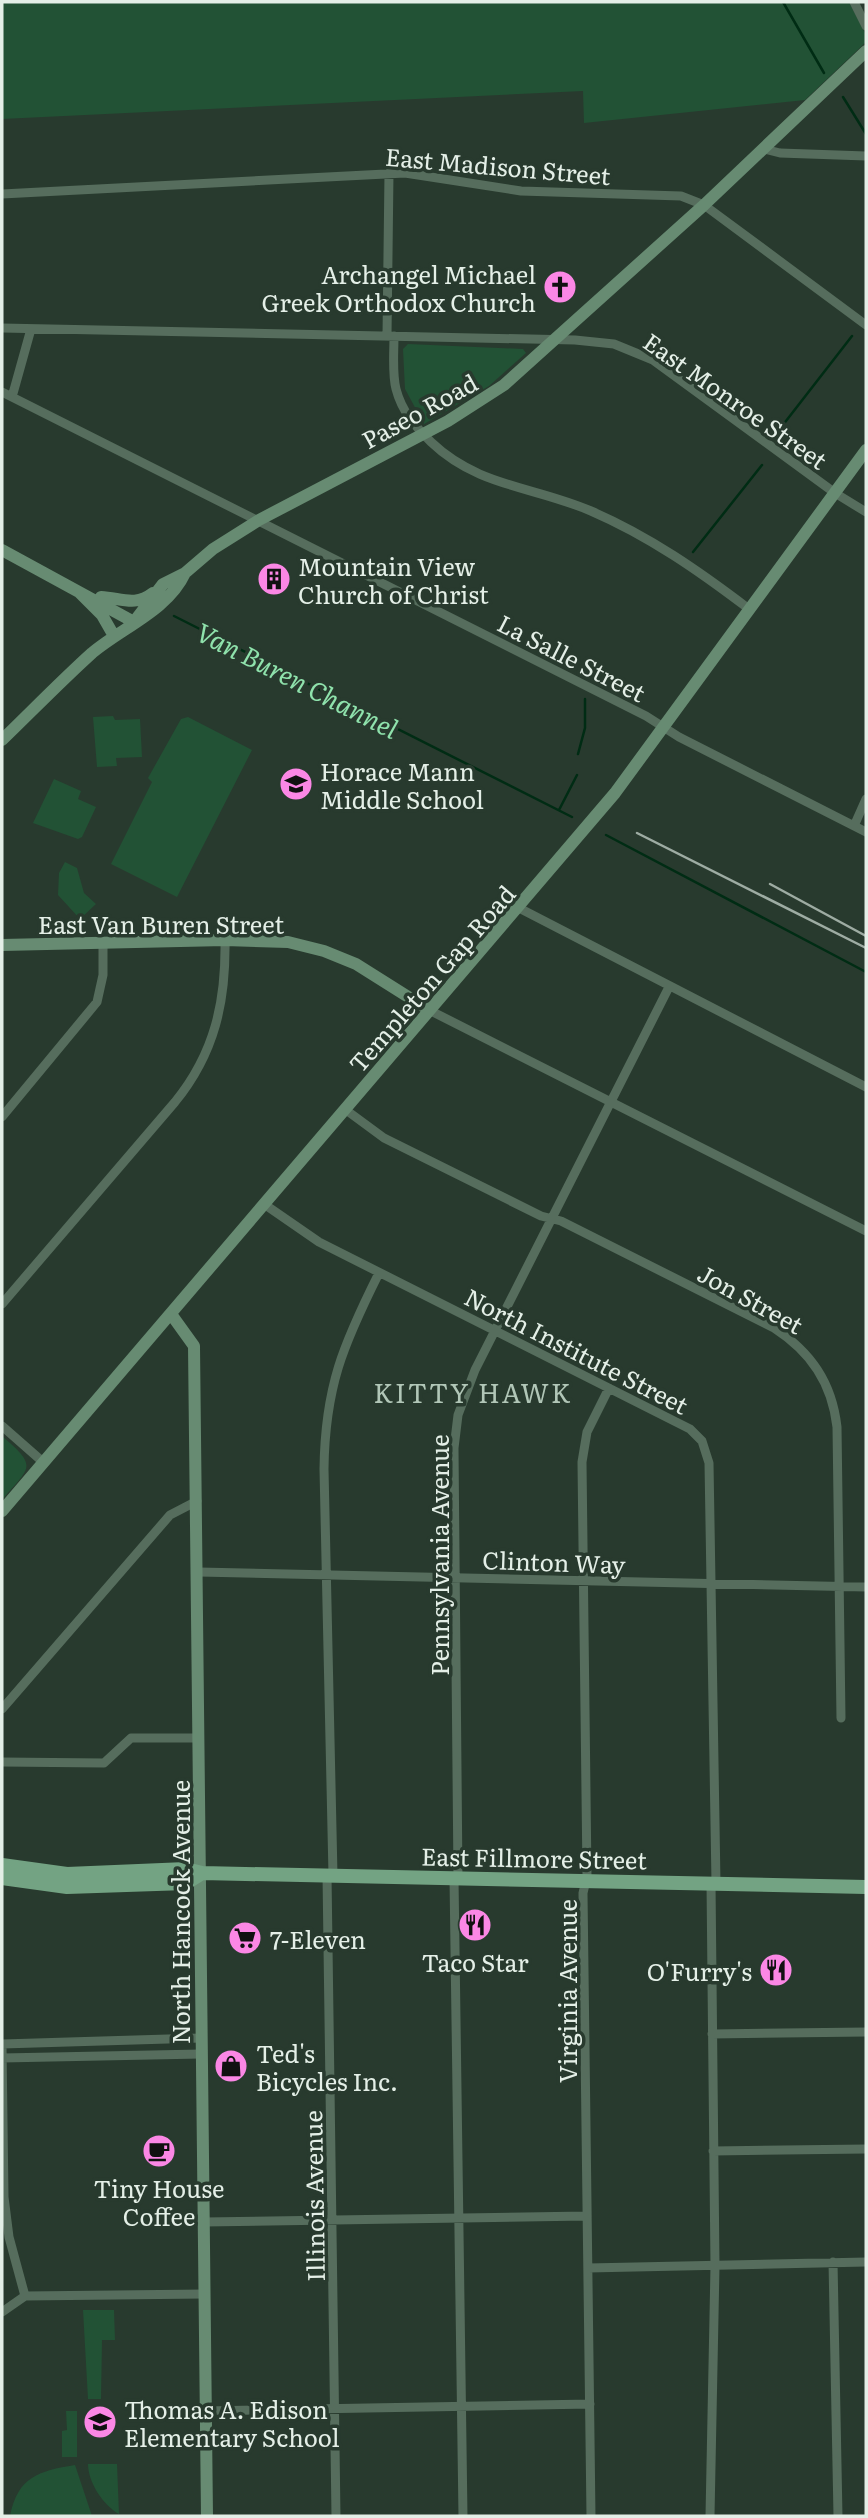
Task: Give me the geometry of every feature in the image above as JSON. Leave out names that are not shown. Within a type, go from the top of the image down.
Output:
[{"type":"main road","name":"East Fillmore Street","points":[[2,1865],[67,1874],[186,1869],[202,1873],[866,1887]]},
{"type":"main road","name":"East Fillmore Street","points":[[2,1878],[67,1887],[186,1884],[202,1873]]},
{"type":"street","points":[[854,2],[866,26]]},
{"type":"street","name":"Paseo Road","points":[[134,622],[163,584],[185,573],[213,549],[259,520],[422,434],[491,394],[704,205],[866,51]]},
{"type":"street","points":[[764,149],[780,153],[866,156]]},
{"type":"street","points":[[389,173],[391,336],[396,390],[411,422],[443,454],[469,471],[580,506],[636,533],[700,572],[749,609]]},
{"type":"street","name":"East Madison Street","points":[[2,194],[389,173],[416,174],[521,191],[681,195],[704,205],[866,325]]},
{"type":"street","name":"East Monroe Street","points":[[2,328],[554,339],[614,344],[653,360],[835,493],[866,512]]},
{"type":"street","points":[[12,397],[31,329]]},
{"type":"street","name":"La Salle Street","points":[[2,391],[866,832]]},
{"type":"street","name":"Templeton Gap Road","points":[[2,1511],[519,908],[664,728],[866,450]]},
{"type":"street","points":[[2,550],[75,587],[134,622]]},
{"type":"street","name":"Paseo Road","points":[[2,740],[114,636],[149,614],[179,587],[185,573]]},
{"type":"street","points":[[93,597],[137,602],[163,584]]},
{"type":"street","points":[[75,587],[102,615],[114,636]]},
{"type":"street","points":[[855,826],[866,799]]},
{"type":"street","points":[[519,908],[866,1087]]},
{"type":"street","points":[[2,1304],[198,1070],[219,1017],[225,982],[225,940]]},
{"type":"street","name":"East Van Buren Street","points":[[2,945],[225,940],[288,942],[324,951],[370,971],[429,1010]]},
{"type":"street","points":[[2,1117],[97,1002],[103,975],[103,942]]},
{"type":"street","name":"Pennsylvania Avenue","points":[[463,2516],[456,1878],[455,1431],[468,1386],[669,987]]},
{"type":"street","points":[[429,1010],[866,1231]]},
{"type":"street","name":"Jon Street","points":[[346,1110],[384,1138],[541,1216],[564,1222],[774,1328],[797,1344],[814,1362],[831,1394],[836,1415],[841,1718]]},
{"type":"street","name":"North Institute Street","points":[[264,1204],[319,1242],[690,1429],[705,1448],[709,1463],[714,1883],[712,2034],[715,2266],[710,2516]]},
{"type":"street","name":"Illinois Avenue","points":[[336,2516],[328,1575],[324,1469],[329,1396],[344,1346],[379,1273]]},
{"type":"street","name":"North Hancock Avenue","points":[[171,1314],[194,1346],[199,1572],[207,2516]]},
{"type":"street","name":"Virginia Avenue","points":[[591,2516],[583,1894],[586,1882],[582,1450],[609,1388]]},
{"type":"street","points":[[2,1426],[43,1462]]},
{"type":"street","points":[[2,1709],[170,1515],[197,1501]]},
{"type":"street","name":"Clinton Way","points":[[199,1572],[866,1587]]},
{"type":"street","points":[[2,1762],[104,1763],[131,1738],[199,1738]]},
{"type":"street","points":[[712,2034],[866,2032]]},
{"type":"street","points":[[25,2296],[9,2237],[3,2197],[2,2046],[201,2038]]},
{"type":"street","points":[[2,2058],[201,2054]]},
{"type":"street","points":[[713,2151],[866,2149]]},
{"type":"street","points":[[204,2222],[587,2216]]},
{"type":"street","points":[[833,2262],[838,2516]]},
{"type":"street","points":[[588,2268],[866,2262]]},
{"type":"street","points":[[2,2312],[25,2296],[204,2294]]},
{"type":"street","points":[[205,2412],[590,2404]]},
{"type":"green space","points":[[2,2],[849,2],[866,35],[866,42],[805,100],[584,123],[583,91],[2,119]]},
{"type":"green space","points":[[408,344],[523,349],[526,353],[489,386],[424,424],[405,389],[403,349]]},
{"type":"green space","points":[[113,716],[115,720],[140,719],[142,757],[116,758],[117,766],[97,767],[93,717]]},
{"type":"green space","points":[[188,717],[252,750],[177,897],[111,864],[152,782],[148,778],[181,719]]},
{"type":"green space","points":[[54,779],[81,791],[78,799],[96,807],[82,837],[78,839],[33,823]]},
{"type":"green space","points":[[65,862],[77,868],[84,893],[96,904],[80,919],[58,895],[59,873]]},
{"type":"green space","points":[[2,1436],[21,1454],[26,1467],[2,1500]]},
{"type":"green space","points":[[83,2310],[114,2310],[115,2340],[102,2340],[101,2399],[88,2399]]},
{"type":"green space","points":[[66,2411],[77,2411],[77,2457],[62,2457],[62,2431],[67,2430]]},
{"type":"green space","points":[[88,2464],[117,2464],[119,2514],[107,2505],[98,2492]]},
{"type":"green space","points":[[75,2465],[92,2516],[10,2516],[18,2492],[24,2484],[40,2473]]},
{"type":"waterway","points":[[783,2],[824,73]]},
{"type":"waterway","points":[[843,97],[866,134]]},
{"type":"waterway","points":[[779,430],[852,336]]},
{"type":"waterway","points":[[693,552],[762,465]]},
{"type":"waterway","name":"Van Buren Channel","points":[[174,616],[572,817]]},
{"type":"waterway","points":[[578,754],[585,728],[585,699]]},
{"type":"waterway","points":[[559,810],[577,775]]},
{"type":"waterway","name":"Van Buren Channel","points":[[606,835],[866,972]]},
{"type":"railway","points":[[637,833],[866,948]]},
{"type":"railway","points":[[770,884],[866,936]]},
{"type":"place","name":"Archangel Michael Greek Orthodox Church","points":[[560,287]]},
{"type":"place","name":"Mountain View Church of Christ","points":[[274,579]]},
{"type":"place","name":"Horace Mann Middle School","points":[[296,784]]},
{"type":"place","name":"Taco Star","points":[[475,1925]]},
{"type":"place","name":"7-Eleven","points":[[245,1938]]},
{"type":"place","name":"O'Furry's","points":[[776,1970]]},
{"type":"place","name":"Ted's Bicycles Inc.","points":[[231,2066]]},
{"type":"place","name":"Tiny House Coffee","points":[[159,2151]]},
{"type":"place","name":"Thomas A. Edison Elementary School","points":[[100,2422]]},
{"type":"district","name":"KITTY HAWK","points":[[473,1391]]}]
